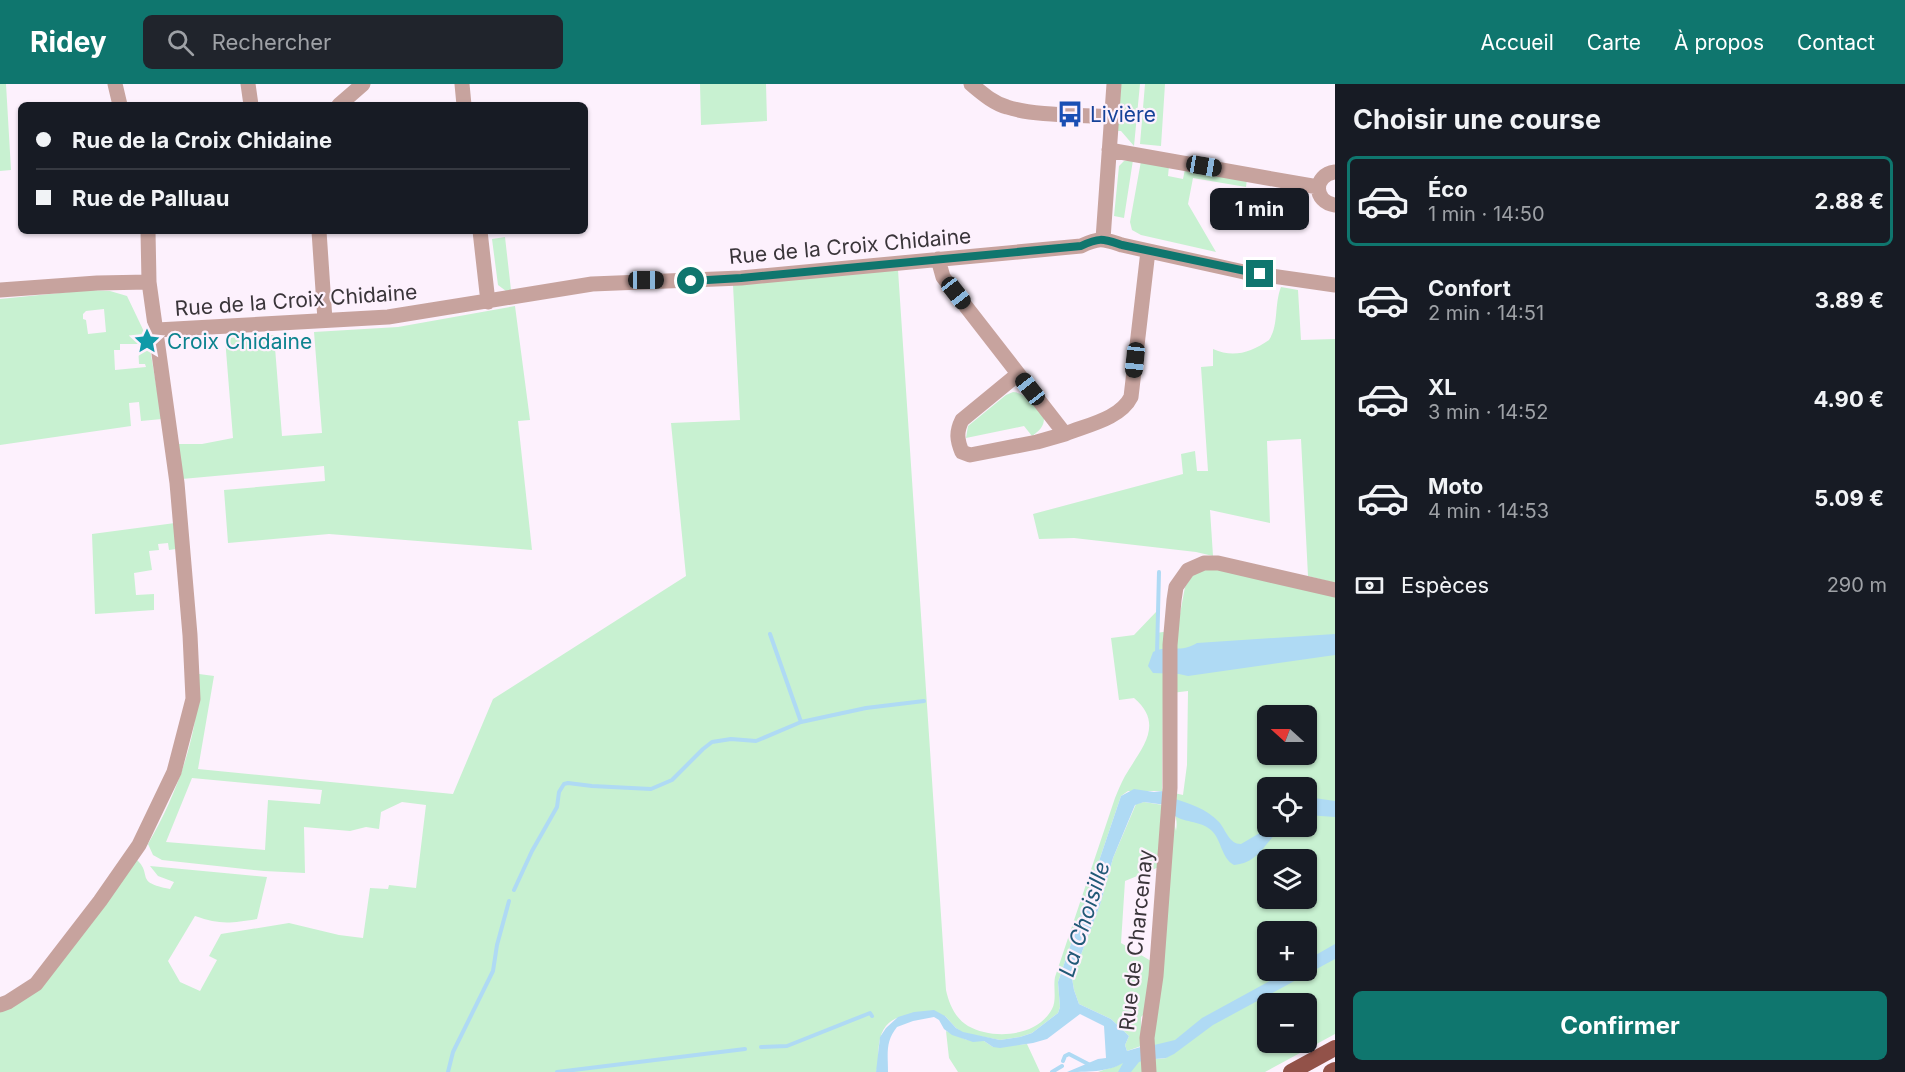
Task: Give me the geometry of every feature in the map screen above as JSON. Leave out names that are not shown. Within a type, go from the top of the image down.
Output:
[{"type":"highway","points":[[1291,1072],[1335,1048]]},
{"type":"street","points":[[115,84],[119,102]]},
{"type":"street","points":[[248,84],[251,102]]},
{"type":"street","points":[[342,102],[363,84]]},
{"type":"street","points":[[462,84],[465,102]]},
{"type":"street","points":[[971,84],[988,98],[1006,107],[1023,111],[1111,117]]},
{"type":"street","points":[[1114,84],[1103,239],[1244,272],[1335,285]]},
{"type":"street","points":[[1109,150],[1318,187]]},
{"type":"street","points":[[1335,172],[1322,177],[1318,187],[1320,197],[1335,205]]},
{"type":"street","points":[[148,234],[149,282],[157,330]]},
{"type":"street","points":[[319,234],[325,321]]},
{"type":"street","points":[[480,234],[488,302]]},
{"type":"street","name":"Rue de la Croix Chidaine","points":[[0,1005],[36,984],[100,901],[139,845],[174,772],[193,699],[190,634],[177,483],[165,406],[157,330],[388,317],[592,284],[741,278],[1081,246],[1096,239],[1103,239]]},
{"type":"street","points":[[1018,374],[962,420],[958,429],[958,441],[962,452],[970,455],[1041,441],[1065,434],[1126,408],[1131,397],[1148,251]]},
{"type":"street","points":[[938,260],[943,277],[1065,434]]},
{"type":"street","points":[[0,290],[149,282]]},
{"type":"street","name":"Rue de Charcenay","points":[[1149,1067],[1147,1044],[1156,976],[1169,813],[1170,645],[1176,587],[1188,570],[1196,565],[1218,563],[1335,590]]},
{"type":"green space","points":[[0,84],[6,84],[11,170],[0,171]]},
{"type":"green space","points":[[700,84],[766,84],[767,121],[701,125]]},
{"type":"green space","points":[[1121,84],[1140,84],[1134,146],[1121,131],[1117,131]]},
{"type":"green space","points":[[1145,84],[1165,84],[1161,146],[1140,144]]},
{"type":"green space","points":[[1133,160],[1124,218],[1114,216],[1119,166],[1124,161]]},
{"type":"green space","points":[[1141,161],[1169,166],[1168,176],[1183,179],[1185,169],[1247,179],[1246,187],[1193,178],[1188,204],[1216,252],[1141,235],[1132,230],[1130,222]]},
{"type":"green space","points":[[505,237],[511,290],[506,291],[498,285],[492,239]]},
{"type":"green space","points":[[898,270],[946,990],[956,1015],[963,1023],[978,1030],[1002,1034],[1025,1030],[1045,1018],[1052,1009],[1055,977],[1115,798],[1147,737],[1148,718],[1143,708],[1134,698],[1119,700],[1111,638],[1134,635],[1156,612],[1156,633],[1177,630],[1185,587],[1193,575],[1212,567],[1335,595],[1335,1034],[1317,1044],[1317,993],[1257,993],[1257,1053],[1300,1053],[1265,1072],[1098,1072],[1123,1062],[1167,1058],[1151,1052],[1172,814],[1176,831],[1177,825],[1173,799],[1174,793],[1183,795],[1187,765],[1188,691],[1163,694],[1162,791],[1128,791],[1121,796],[1058,982],[1060,1007],[1058,1013],[1032,1033],[1020,1037],[1000,1040],[963,1033],[945,1016],[906,1016],[890,1022],[884,1029],[879,1043],[876,1072],[0,1072],[0,1010],[14,1004],[136,859],[144,869],[148,881],[170,889],[174,882],[158,876],[150,866],[267,877],[257,919],[226,922],[195,916],[168,961],[180,982],[200,991],[217,960],[209,956],[221,934],[289,923],[339,935],[363,938],[370,888],[388,889],[389,885],[416,888],[426,805],[402,802],[381,812],[379,829],[366,827],[350,831],[304,827],[305,873],[162,860],[153,855],[148,844],[176,787],[191,741],[199,674],[214,676],[198,769],[453,794],[493,699],[686,576],[671,423],[740,420],[733,285]],"holes":[[[192,778],[322,790],[320,804],[268,800],[265,850],[166,842]]]},
{"type":"green space","points":[[1281,287],[1298,290],[1301,340],[1335,339],[1335,583],[1308,576],[1301,439],[1267,441],[1270,523],[1210,510],[1213,556],[1074,538],[1039,539],[1033,514],[1183,474],[1181,454],[1195,451],[1197,471],[1208,471],[1201,367],[1213,366],[1213,349],[1234,354],[1241,353],[1269,340],[1274,328]]},
{"type":"green space","points":[[89,290],[110,291],[127,296],[148,340],[145,340],[145,343],[149,343],[162,419],[141,421],[139,402],[129,403],[131,426],[0,445],[0,299]],"holes":[[[104,309],[106,332],[88,334],[83,314],[86,311]],[[120,344],[138,344],[139,364],[145,364],[146,367],[115,370],[114,350],[120,350]]]},
{"type":"green space","points":[[515,306],[530,420],[518,421],[532,550],[329,534],[228,543],[224,490],[325,481],[324,466],[182,479],[177,444],[202,444],[233,438],[225,338],[274,335],[282,436],[322,433],[314,332],[398,327]]},
{"type":"green space","points":[[1013,392],[1027,398],[1044,418],[1039,430],[1032,436],[1024,426],[966,438],[968,426],[1006,395]]},
{"type":"green space","points":[[175,523],[176,549],[169,550],[168,543],[158,544],[159,550],[149,551],[152,570],[134,573],[136,595],[154,594],[154,610],[95,614],[92,534]]},
{"type":"green space","points":[[1144,802],[1163,805],[1159,867],[1125,881],[1121,943],[1151,961],[1145,1013],[1141,1017],[1141,1046],[1127,1051],[1125,1045],[1129,1036],[1111,1019],[1079,1004],[1072,978],[1100,905],[1113,858],[1136,804]]},
{"type":"green space","points":[[946,1031],[967,1040],[984,1041],[993,1047],[1027,1044],[1040,1072],[958,1072],[949,1058]]},
{"type":"water","points":[[1335,634],[1335,655],[1188,676],[1153,673],[1148,666],[1153,652],[1184,648],[1197,643]]},
{"type":"water","name":"La Choisille","points":[[1134,789],[1162,791],[1166,805],[1144,802],[1135,805],[1113,858],[1100,905],[1072,978],[1079,1004],[1111,1019],[1129,1036],[1125,1045],[1127,1051],[1144,1046],[1145,1060],[1139,1062],[1131,1072],[1118,1072],[1123,1063],[1104,1070],[1067,1072],[1106,1058],[1104,1026],[1080,1014],[1047,1039],[1000,1048],[993,1047],[984,1041],[973,1042],[952,1035],[934,1017],[897,1027],[889,1043],[888,1072],[876,1072],[880,1037],[898,1017],[914,1012],[934,1010],[945,1016],[963,1032],[1000,1040],[1032,1033],[1058,1013],[1060,1007],[1058,982],[1121,796]]},
{"type":"water","points":[[1173,798],[1209,813],[1219,822],[1233,842],[1241,844],[1257,835],[1257,837],[1273,837],[1263,849],[1257,849],[1256,856],[1234,865],[1226,858],[1211,830],[1172,814]]},
{"type":"water","points":[[1317,798],[1335,801],[1335,817],[1317,816]]},
{"type":"water","points":[[1335,944],[1335,959],[1317,969],[1317,954]]},
{"type":"water","points":[[1270,981],[1294,981],[1272,993],[1257,993],[1257,1001],[1213,1025],[1174,1054],[1166,1058],[1155,1059],[1150,1046],[1175,1040],[1202,1018]]},
{"type":"waterway","points":[[1157,654],[1159,572]]},
{"type":"waterway","points":[[770,634],[801,722]]},
{"type":"waterway","points":[[514,890],[532,851],[557,807],[559,792],[564,784],[651,789],[672,780],[712,742],[731,739],[756,741],[801,722],[866,708],[924,701]]},
{"type":"waterway","points":[[448,1072],[453,1052],[493,971],[497,945],[509,901]]},
{"type":"waterway","points":[[761,1047],[787,1046],[870,1013],[872,1016]]},
{"type":"waterway","points":[[557,1072],[745,1049]]},
{"type":"waterway","points":[[1063,1061],[1069,1054],[1092,1066]]},
{"type":"waterway","points":[[1052,1072],[1062,1066]]},
{"type":"place","name":"Livière","points":[[1070,114]]},
{"type":"place","name":"Croix Chidaine","points":[[147,341]]},
{"type":"route","points":[[691,281],[1081,246],[1096,239],[1260,274]]}]
